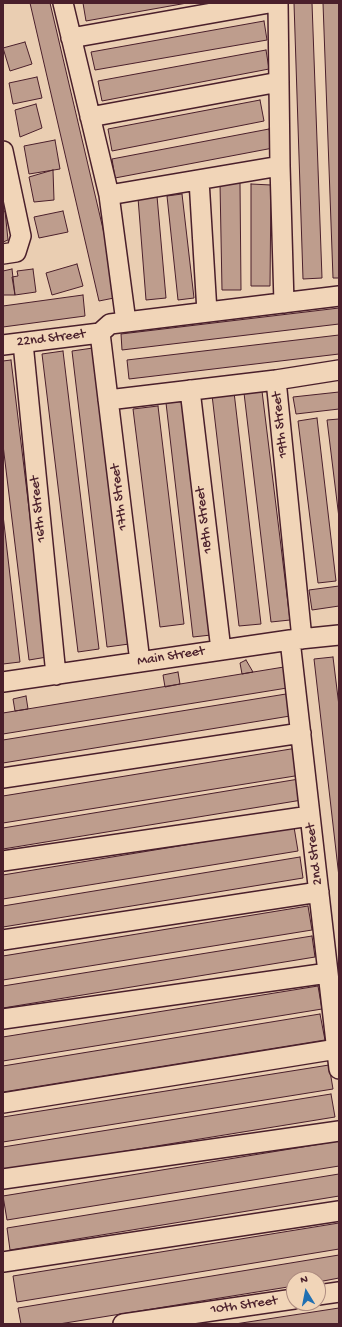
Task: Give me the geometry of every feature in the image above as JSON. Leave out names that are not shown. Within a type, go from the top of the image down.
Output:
[{"type":"street","points":[[63,3],[109,195],[126,322]]},
{"type":"street","points":[[71,38],[269,3]]},
{"type":"street","points":[[278,3],[280,166],[284,303]]},
{"type":"street","points":[[90,117],[279,82]]},
{"type":"street","points":[[3,254],[16,252],[21,236],[4,162]]},
{"type":"street","points":[[109,195],[280,166]]},
{"type":"street","points":[[199,180],[207,312]]},
{"type":"street","points":[[100,333],[110,324],[339,296]]},
{"type":"street","name":"22nd Street","points":[[3,345],[100,333]]},
{"type":"street","name":"17th Street","points":[[100,333],[140,662]]},
{"type":"street","name":"16th Street","points":[[22,343],[56,675]]},
{"type":"street","points":[[276,380],[339,370]]},
{"type":"street","name":"19th Street","points":[[108,400],[276,380],[296,639]]},
{"type":"street","name":"18th Street","points":[[190,390],[221,650]]},
{"type":"street","name":"Main Street","points":[[3,682],[296,639],[339,635]]},
{"type":"street","name":"2nd Street","points":[[296,639],[301,733],[339,1069]]},
{"type":"street","points":[[3,778],[301,733]]},
{"type":"street","points":[[3,862],[310,816]]},
{"type":"street","points":[[3,940],[319,892]]},
{"type":"street","points":[[3,1019],[328,973]]},
{"type":"street","points":[[3,1103],[337,1049]]},
{"type":"street","points":[[3,1179],[339,1131]]},
{"type":"street","points":[[3,1262],[339,1211]]},
{"type":"street","points":[[326,1294],[339,1292]]},
{"type":"street","name":"10th Street","points":[[123,1324],[286,1300]]},
{"type":"building","points":[[30,3],[50,3],[119,297],[99,301]]},
{"type":"building","points":[[83,3],[187,3],[86,21]]},
{"type":"building","points":[[294,3],[312,3],[322,278],[303,279]]},
{"type":"building","points":[[323,3],[339,3],[339,278],[333,278]]},
{"type":"building","points":[[264,21],[267,40],[95,70],[91,52]]},
{"type":"building","points":[[25,42],[32,64],[10,71],[3,48]]},
{"type":"building","points":[[266,50],[269,69],[102,101],[98,81]]},
{"type":"building","points":[[37,77],[42,98],[13,104],[9,83]]},
{"type":"building","points":[[260,100],[264,121],[112,151],[108,129]]},
{"type":"building","points":[[36,104],[42,128],[20,137],[15,110]]},
{"type":"building","points":[[269,129],[273,148],[115,178],[112,159]]},
{"type":"building","points":[[55,140],[60,169],[29,174],[24,146]]},
{"type":"building","points":[[53,170],[54,200],[34,202],[29,177]]},
{"type":"building","points":[[220,183],[240,183],[241,290],[222,290]]},
{"type":"building","points":[[251,184],[271,185],[270,286],[251,286]]},
{"type":"building","points":[[182,194],[194,298],[178,300],[167,196]]},
{"type":"building","points":[[157,196],[166,298],[146,300],[138,198]]},
{"type":"building","points":[[3,211],[5,211],[8,240],[3,242]]},
{"type":"building","points":[[63,211],[68,232],[39,238],[34,217]]},
{"type":"building","points":[[77,264],[83,286],[52,295],[46,273]]},
{"type":"building","points":[[12,269],[15,295],[3,295],[3,271]]},
{"type":"building","points":[[33,269],[36,292],[15,295],[12,277],[18,276],[17,271]]},
{"type":"building","points":[[83,295],[85,316],[3,327],[3,306]]},
{"type":"building","points":[[339,308],[339,324],[122,350],[121,334]]},
{"type":"building","points":[[339,335],[339,354],[129,379],[127,360]]},
{"type":"building","points":[[93,348],[129,644],[107,647],[72,351]]},
{"type":"building","points":[[63,351],[99,649],[78,652],[42,354]]},
{"type":"building","points":[[11,360],[47,657],[29,660],[3,445],[3,361]]},
{"type":"building","points":[[262,391],[290,620],[271,622],[244,393]]},
{"type":"building","points":[[234,392],[261,624],[239,626],[212,395]]},
{"type":"building","points":[[339,392],[339,409],[296,414],[293,397]]},
{"type":"building","points":[[184,401],[211,635],[193,637],[166,403]]},
{"type":"building","points":[[158,406],[184,624],[160,627],[133,409]]},
{"type":"building","points":[[317,418],[336,581],[318,583],[298,421]]},
{"type":"building","points":[[339,419],[339,518],[327,420]]},
{"type":"building","points":[[3,515],[20,662],[3,664]]},
{"type":"building","points":[[339,586],[339,606],[312,610],[309,590]]},
{"type":"building","points":[[333,657],[339,706],[339,877],[314,659]]},
{"type":"building","points":[[246,660],[253,672],[242,674],[240,663]]},
{"type":"building","points":[[284,667],[287,688],[3,734],[3,713]]},
{"type":"building","points":[[178,672],[180,684],[165,687],[163,675]]},
{"type":"building","points":[[286,694],[290,716],[3,763],[3,740]]},
{"type":"building","points":[[26,696],[28,709],[15,711],[13,699]]},
{"type":"building","points":[[297,748],[301,775],[3,823],[3,796]]},
{"type":"building","points":[[299,779],[302,800],[3,849],[3,828]]},
{"type":"building","points":[[294,827],[298,851],[3,899],[3,875]]},
{"type":"building","points":[[300,857],[303,878],[3,927],[3,906]]},
{"type":"building","points":[[308,906],[312,930],[3,980],[3,956]]},
{"type":"building","points":[[312,936],[315,957],[3,1008],[3,986]]},
{"type":"building","points":[[318,986],[322,1009],[3,1061],[3,1037]]},
{"type":"building","points":[[320,1014],[325,1040],[3,1092],[3,1066]]},
{"type":"building","points":[[329,1065],[333,1089],[3,1142],[3,1117]]},
{"type":"building","points":[[331,1094],[335,1117],[3,1171],[3,1147]]},
{"type":"building","points":[[339,1141],[339,1166],[7,1220],[3,1196]]},
{"type":"building","points":[[339,1174],[339,1196],[10,1250],[7,1228]]},
{"type":"building","points":[[339,1223],[339,1249],[17,1302],[13,1276]]},
{"type":"building","points":[[339,1255],[339,1278],[326,1280],[326,1271],[286,1271],[286,1287],[59,1324],[21,1324],[18,1308]]},
{"type":"building","points":[[339,1308],[339,1324],[235,1324],[326,1311]]}]
